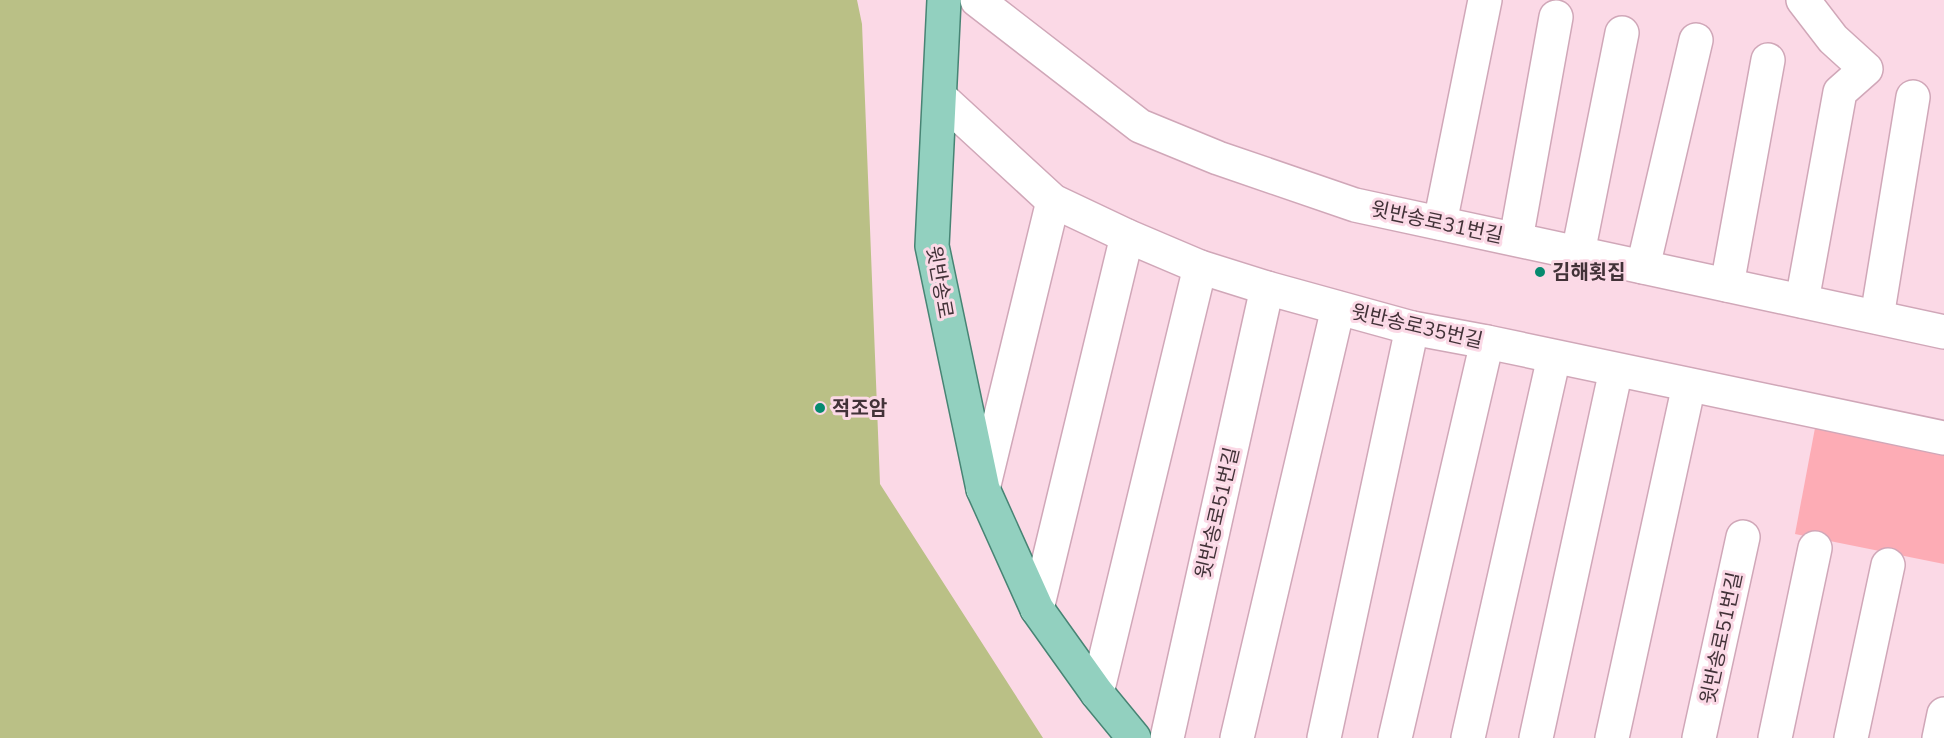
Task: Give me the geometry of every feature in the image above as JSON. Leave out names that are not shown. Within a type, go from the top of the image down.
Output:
[{"type":"main road","name":"윗반송로","points":[[944,0],[932,246],[983,489],[1037,609],[1097,693],[1134,738]]},
{"type":"street","name":"윗반송로31번길","points":[[977,0],[1140,126],[1218,159],[1355,204],[1944,332]]},
{"type":"street","points":[[1440,223],[1486,0]]},
{"type":"street","points":[[1802,301],[1840,92],[1866,69],[1833,39],[1803,0]]},
{"type":"street","points":[[1516,239],[1556,17]]},
{"type":"street","points":[[1578,253],[1622,33]]},
{"type":"street","points":[[1643,267],[1696,40]]},
{"type":"street","points":[[1727,285],[1768,60]]},
{"type":"street","name":"윗반송로35번길","points":[[940,97],[1053,201],[1200,267],[1266,288],[1412,328],[1944,438]]},
{"type":"street","points":[[1877,317],[1912,97]]},
{"type":"street","points":[[983,489],[1053,201]]},
{"type":"street","points":[[1037,609],[1127,236]]},
{"type":"street","points":[[1097,693],[1200,267]]},
{"type":"street","name":"윗반송로51번길","points":[[1167,738],[1266,288]]},
{"type":"street","points":[[1237,738],[1338,308]]},
{"type":"street","points":[[1324,738],[1412,328]]},
{"type":"street","points":[[1395,738],[1487,342]]},
{"type":"street","points":[[1468,738],[1554,357]]},
{"type":"street","points":[[1536,738],[1616,370]]},
{"type":"street","points":[[1612,738],[1689,385]]},
{"type":"street","name":"윗반송로51번길","points":[[1699,738],[1743,537]]},
{"type":"street","points":[[1774,738],[1815,548]]},
{"type":"street","points":[[1851,738],[1888,565]]},
{"type":"street","points":[[1939,738],[1944,714]]},
{"type":"green space","points":[[0,0],[857,0],[862,24],[880,484],[1043,738],[0,738]]},
{"type":"building","points":[[1815,428],[1944,453],[1944,564],[1795,534]]},
{"type":"place","name":"김해횟집","points":[[1540,272]]},
{"type":"place","name":"적조암","points":[[820,408]]}]
